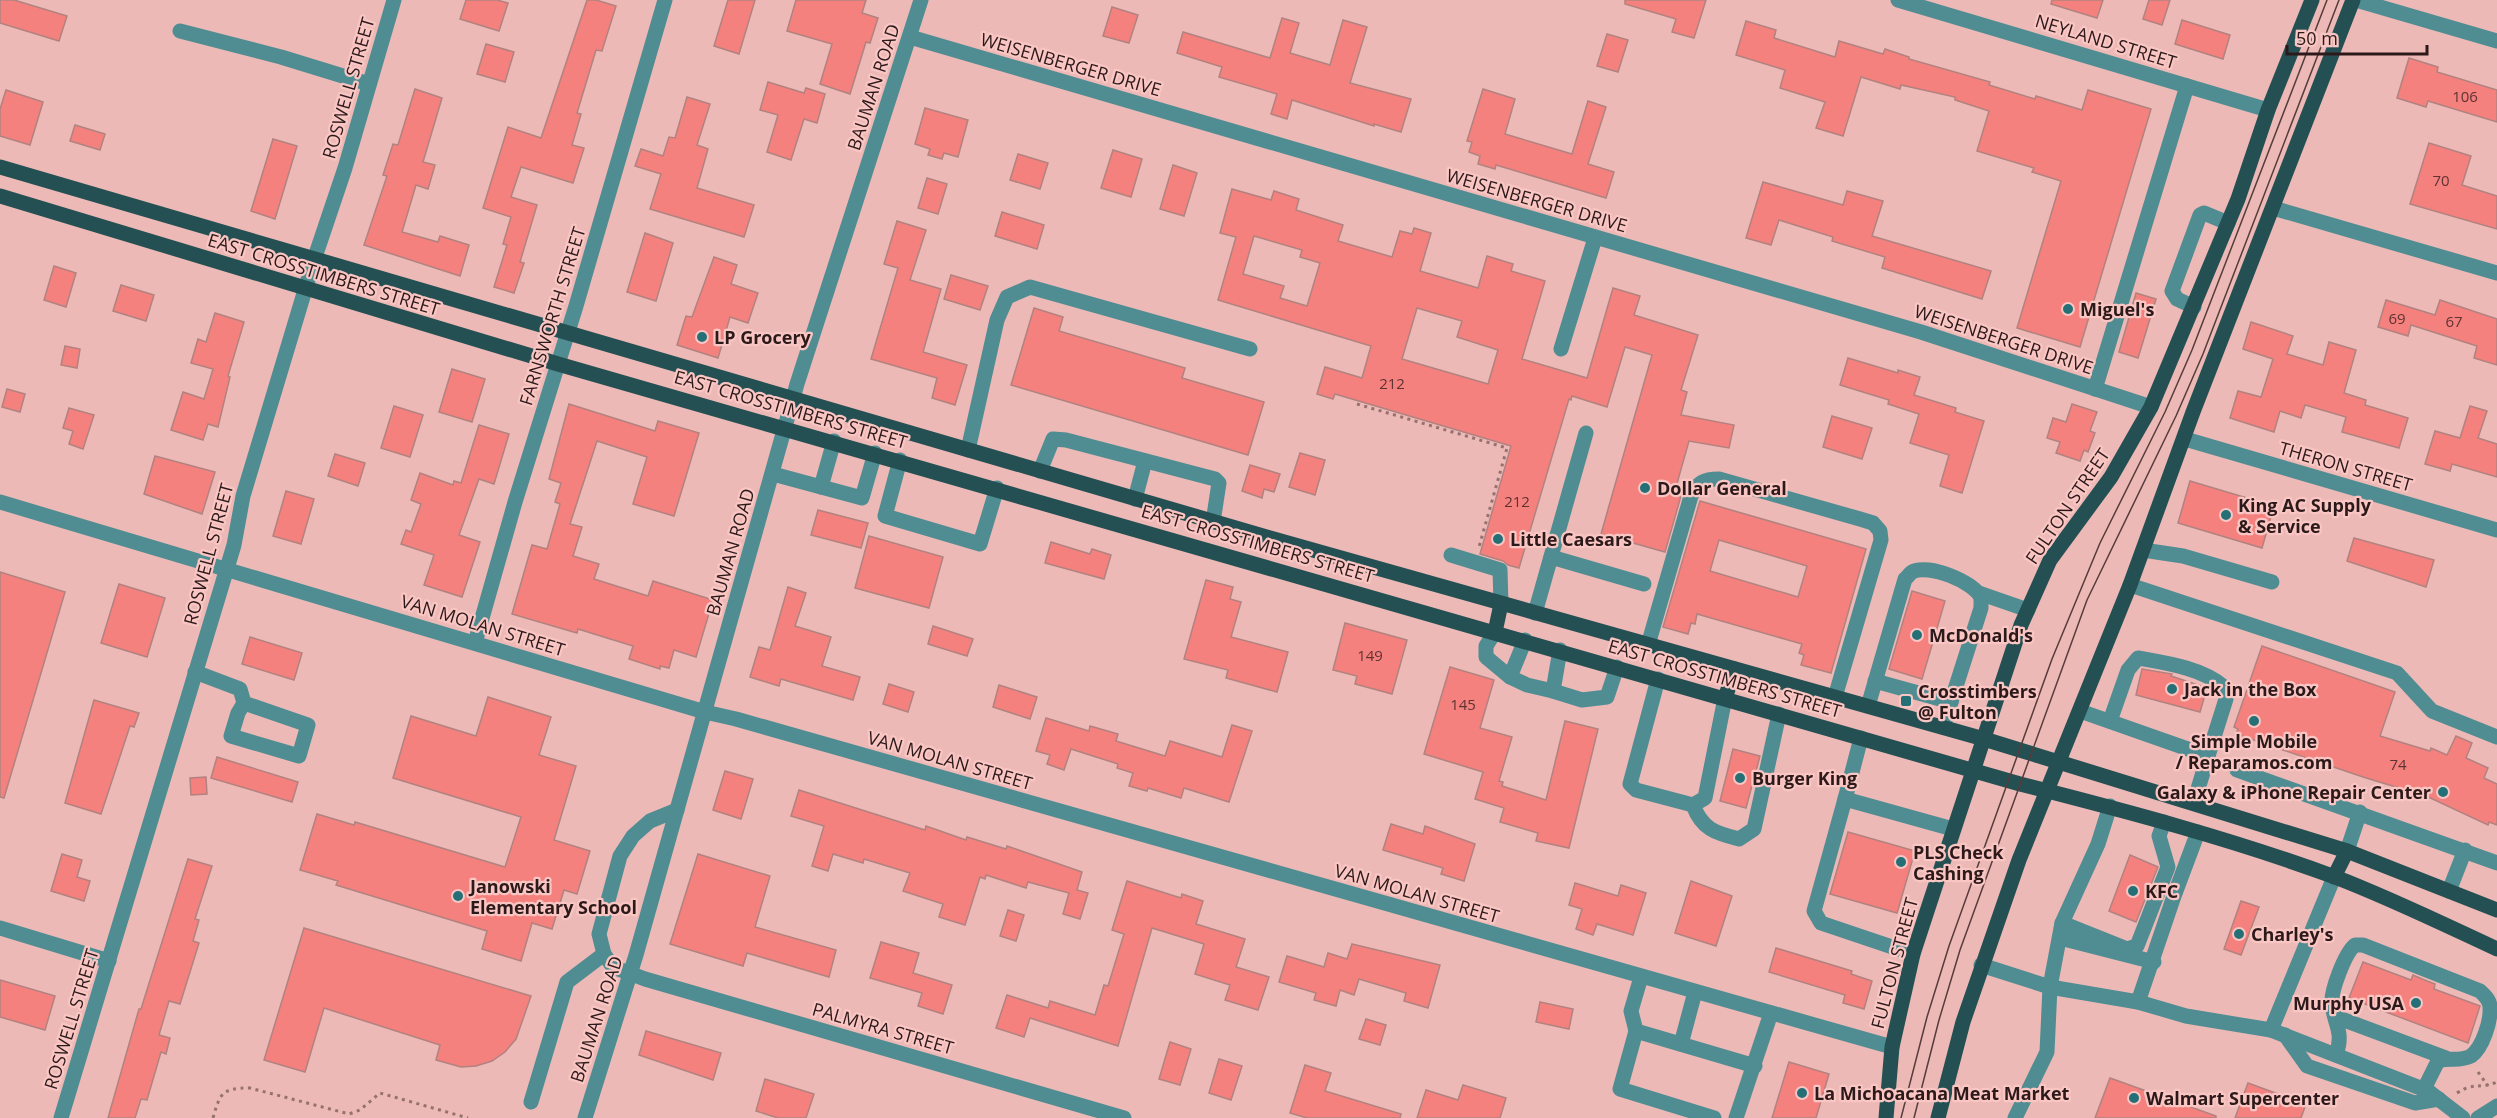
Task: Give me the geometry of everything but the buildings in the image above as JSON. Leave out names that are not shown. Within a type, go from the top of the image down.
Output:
[{"type":"main road","name":"FULTON STREET","points":[[1886,1118],[1892,1047],[1913,954],[2028,610],[2050,560],[2111,477],[2151,407],[2228,223],[2268,110],[2313,0]]},
{"type":"main road","points":[[1938,1118],[1963,1022],[2019,860],[2130,585],[2354,0]]},
{"type":"main road","name":"EAST CROSSTIMBERS STREET","points":[[0,167],[1214,522],[1984,739],[2347,851],[2497,910]]},
{"type":"main road","name":"EAST CROSSTIMBERS STREET","points":[[0,196],[558,364],[834,441],[1973,770],[2198,832],[2334,877],[2416,910],[2497,949]]},
{"type":"main road","points":[[103,226],[113,201]]},
{"type":"main road","points":[[1033,499],[1040,471]]},
{"type":"main road","points":[[1260,564],[1270,538]]},
{"type":"main road","points":[[1495,632],[1501,604]]},
{"type":"main road","points":[[1725,698],[1735,669]]},
{"type":"main road","points":[[2334,877],[2347,851]]},
{"type":"street","name":"ROSWELL STREET","points":[[61,1118],[234,545],[243,496],[314,260],[345,168],[394,0]]},
{"type":"street","name":"FARNSWORTH STREET","points":[[475,643],[665,0]]},
{"type":"street","name":"BAUMAN ROAD","points":[[585,1118],[631,975],[773,474],[792,399],[921,0]]},
{"type":"street","name":"NEYLAND STREET","points":[[1898,0],[2268,110]]},
{"type":"street","points":[[2354,0],[2497,41]]},
{"type":"street","points":[[180,31],[281,57],[369,84]]},
{"type":"street","name":"WEISENBERGER DRIVE","points":[[910,37],[1920,332],[2151,407]]},
{"type":"street","points":[[2095,389],[2187,86]]},
{"type":"street","points":[[2273,208],[2497,273]]},
{"type":"street","points":[[2194,307],[2177,299],[2172,291],[2200,215],[2204,213],[2228,223]]},
{"type":"street","points":[[1561,349],[1595,238]]},
{"type":"street","points":[[968,450],[997,320],[1007,297],[1030,287],[1250,349]]},
{"type":"street","points":[[1535,613],[1586,434]]},
{"type":"street","points":[[1040,471],[1053,439],[1066,440],[1215,479],[1220,483],[1214,522]]},
{"type":"street","name":"THERON STREET","points":[[2185,439],[2497,530]]},
{"type":"street","points":[[821,487],[834,441]]},
{"type":"street","points":[[773,474],[862,498],[875,453]]},
{"type":"street","points":[[900,460],[885,516],[980,544],[997,488]]},
{"type":"street","points":[[1135,499],[1145,460]]},
{"type":"street","points":[[1648,645],[1696,485],[1705,479],[1730,482],[1873,523],[1880,531],[1881,540],[1835,697]]},
{"type":"street","name":"VAN MOLAN STREET","points":[[0,502],[705,712],[1892,1047]]},
{"type":"street","points":[[2143,550],[2183,556],[2272,582]]},
{"type":"street","points":[[1451,555],[1500,570],[1501,604]]},
{"type":"street","points":[[1551,557],[1644,584]]},
{"type":"street","points":[[1868,706],[1905,579],[1912,572],[1923,570],[1952,576],[1979,593],[2028,610]]},
{"type":"street","points":[[2130,585],[2397,673],[2432,711],[2497,737]]},
{"type":"street","points":[[1943,727],[1981,608],[1979,593]]},
{"type":"street","points":[[1495,632],[1486,646],[1486,657],[1510,677],[1527,685],[1582,700],[1607,697],[1617,667]]},
{"type":"street","points":[[1510,677],[1524,640]]},
{"type":"street","points":[[1553,691],[1560,650]]},
{"type":"street","points":[[2110,721],[2128,670],[2138,658],[2213,677],[2224,687],[2226,699],[2194,802]]},
{"type":"street","points":[[195,672],[240,689],[244,703],[238,713],[231,736],[299,756],[308,725],[244,703]]},
{"type":"street","points":[[1658,679],[1630,784],[1636,790],[1693,805],[1705,798],[1725,698]]},
{"type":"street","points":[[1875,681],[1951,702]]},
{"type":"street","points":[[2080,711],[2208,756]]},
{"type":"street","points":[[1693,805],[1699,822],[1722,835],[1738,839],[1754,829],[1779,714]]},
{"type":"street","points":[[1862,738],[1814,911],[1821,923],[1913,954]]},
{"type":"street","points":[[2237,770],[2465,849],[2497,863]]},
{"type":"street","points":[[1845,798],[1953,829]]},
{"type":"street","points":[[2015,1118],[2047,1052],[2050,987],[2061,931],[2098,844],[2110,806]]},
{"type":"street","points":[[531,1102],[567,982],[604,954],[599,934],[620,856],[633,836],[650,821],[677,810]]},
{"type":"street","points":[[2347,851],[2360,812]]},
{"type":"street","points":[[2061,931],[2127,949],[2137,946],[2168,867],[2159,836],[2164,822]]},
{"type":"street","points":[[2138,1002],[2198,832]]},
{"type":"street","points":[[2449,891],[2465,849]]},
{"type":"street","points":[[2278,1032],[2334,877]]},
{"type":"street","points":[[0,928],[109,961]]},
{"type":"street","points":[[2061,931],[2154,962]]},
{"type":"street","points":[[2336,1017],[2446,1058],[2459,1060],[2468,1057],[2479,1045],[2489,1020],[2490,1006],[2480,991],[2363,945],[2355,945],[2347,954],[2332,1004],[2341,1036],[2336,1055]]},
{"type":"street","name":"PALMYRA STREET","points":[[604,954],[613,967],[631,975],[1124,1118]]},
{"type":"street","points":[[1981,965],[2050,987],[2138,1002],[2186,1016],[2278,1032],[2424,1089],[2463,1118]]},
{"type":"street","points":[[1641,977],[1631,1011],[1636,1031],[1620,1089],[1714,1118]]},
{"type":"street","points":[[1681,1044],[1695,992]]},
{"type":"street","points":[[1736,1118],[1771,1013]]},
{"type":"street","points":[[1636,1031],[1755,1066]]},
{"type":"street","points":[[2278,1032],[2307,1066],[2415,1103],[2439,1099]]},
{"type":"street","points":[[2424,1089],[2433,1067],[2438,1061],[2446,1058]]},
{"type":"street","points":[[2478,1118],[2495,1100]]},
{"type":"path","points":[[1357,404],[1507,448],[1475,562]]},
{"type":"path","points":[[2468,1057],[2495,1100]]},
{"type":"path","points":[[213,1118],[219,1096],[237,1088],[250,1088],[349,1114],[360,1110],[380,1092],[468,1118]]},
{"type":"tram line","points":[[1901,1118],[1927,1017],[1949,946],[2052,659],[2100,543],[2165,412],[2192,350],[2327,0]]},
{"type":"tram line","points":[[1914,1118],[1960,950],[2087,600],[2176,416],[2203,354],[2339,0]]},
{"type":"place","name":"Miguel's","points":[[2068,309]]},
{"type":"place","name":"LP Grocery","points":[[702,337]]},
{"type":"place","name":"Dollar General","points":[[1645,488]]},
{"type":"place","name":"King AC Supply & Service","points":[[2226,515]]},
{"type":"place","name":"Little Caesars","points":[[1498,539]]},
{"type":"place","name":"McDonald's","points":[[1917,635]]},
{"type":"place","name":"Jack in the Box","points":[[2172,689]]},
{"type":"place","name":"Crosstimbers @ Fulton","points":[[1906,701]]},
{"type":"place","name":"Simple Mobile / Reparamos.com","points":[[2254,721]]},
{"type":"place","name":"Burger King","points":[[1740,778]]},
{"type":"place","name":"Galaxy & iPhone Repair Center","points":[[2443,792]]},
{"type":"place","name":"PLS Check Cashing","points":[[1901,862]]},
{"type":"place","name":"KFC","points":[[2133,891]]},
{"type":"place","name":"Janowski Elementary School","points":[[458,896]]},
{"type":"place","name":"Charley's","points":[[2239,934]]},
{"type":"place","name":"Murphy USA","points":[[2416,1003]]},
{"type":"place","name":"La Michoacana Meat Market","points":[[1802,1093]]},
{"type":"place","name":"Walmart Supercenter","points":[[2134,1098]]}]
